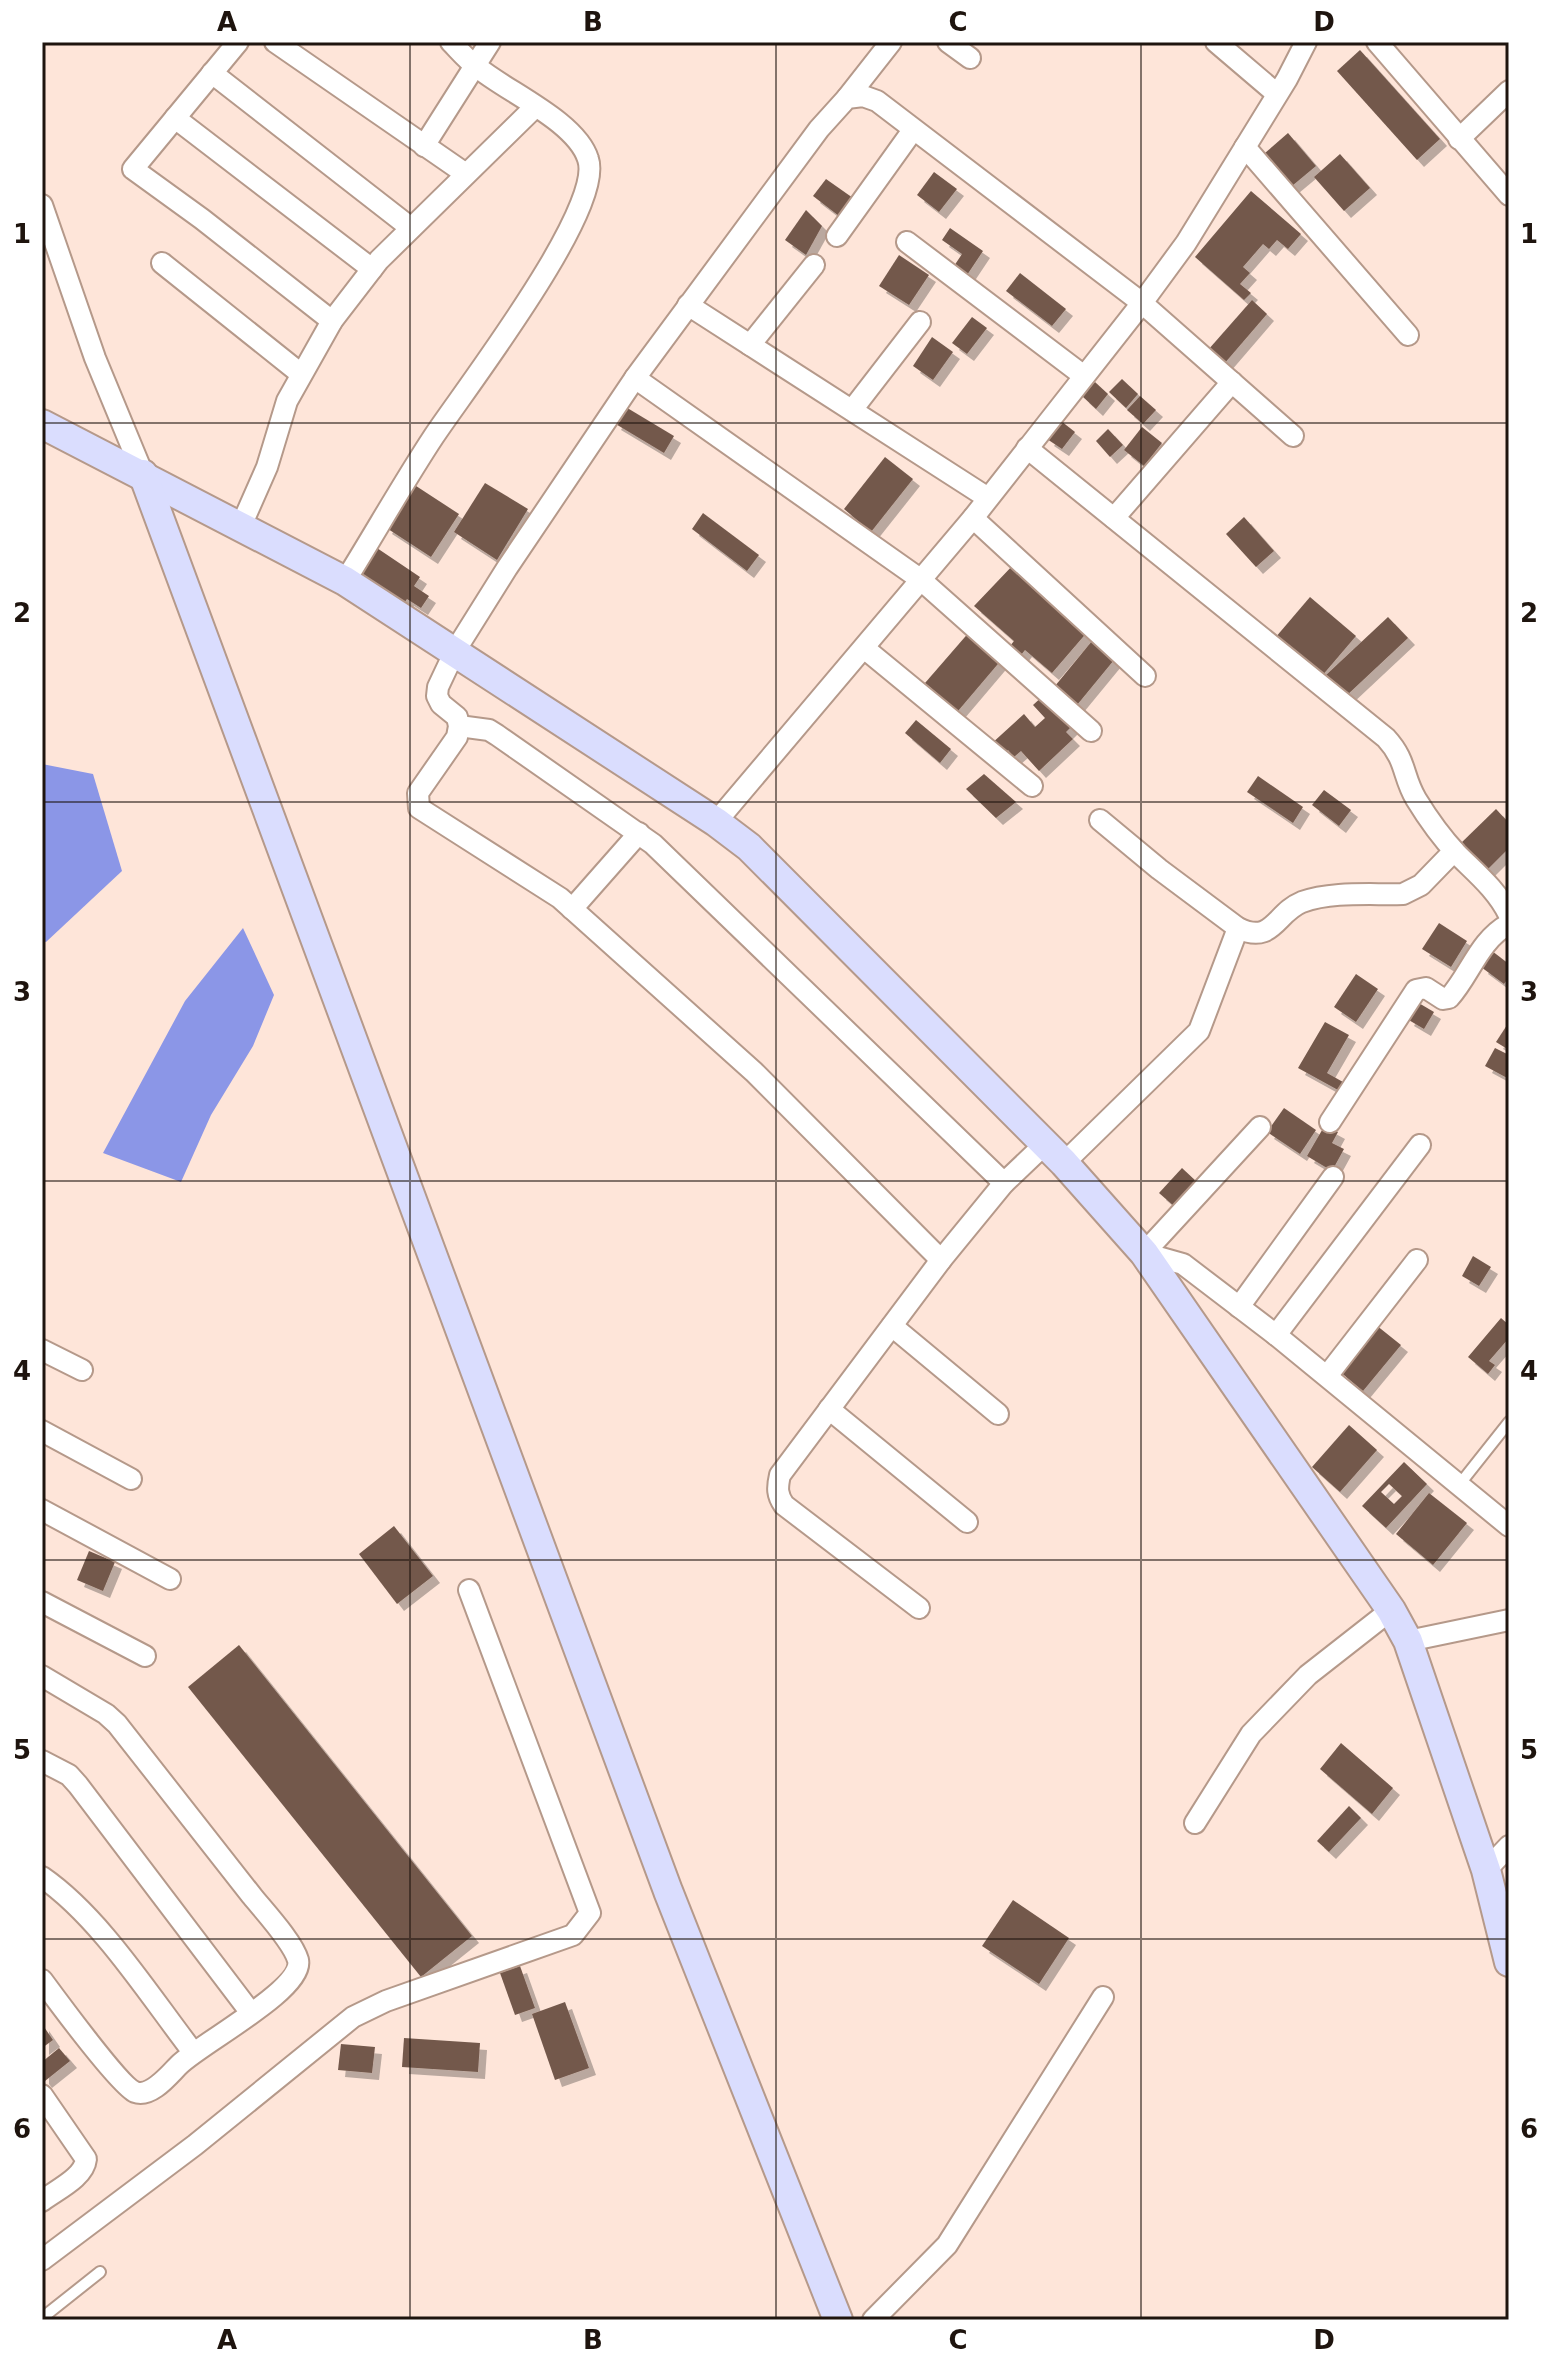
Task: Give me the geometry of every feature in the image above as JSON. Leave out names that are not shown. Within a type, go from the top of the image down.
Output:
[{"type":"street","points":[[238,42],[133,169],[332,321]]},
{"type":"street","points":[[275,42],[466,174]]},
{"type":"street","points":[[345,581],[433,439],[553,261],[587,191],[591,172],[588,156],[561,124],[476,67],[451,42]]},
{"type":"street","points":[[424,146],[490,42]]},
{"type":"street","points":[[891,42],[847,98],[834,109],[688,305],[507,568],[455,651],[438,687],[437,696],[441,704],[457,717],[457,737],[418,793],[419,808],[560,898],[754,1072],[941,1260]]},
{"type":"street","points":[[948,42],[970,58]]},
{"type":"street","points":[[1216,42],[1277,94]]},
{"type":"street","points":[[716,822],[973,518],[1142,303],[1186,243],[1306,42]]},
{"type":"street","points":[[1377,42],[1509,195]]},
{"type":"street","points":[[212,73],[411,228]]},
{"type":"street","points":[[1459,139],[1509,91]]},
{"type":"street","points":[[847,98],[863,96],[877,101],[1142,303],[1293,436]]},
{"type":"street","points":[[241,526],[267,467],[287,401],[332,321],[372,269],[535,107]]},
{"type":"street","points":[[175,118],[372,269]]},
{"type":"street","points":[[837,236],[913,130]]},
{"type":"street","points":[[1245,147],[1408,335]]},
{"type":"street","points":[[42,205],[100,371],[143,474],[668,1891],[838,2320]]},
{"type":"street","points":[[907,242],[1084,376]]},
{"type":"street","points":[[162,263],[301,374]]},
{"type":"street","points":[[750,345],[814,265]]},
{"type":"street","points":[[688,305],[988,498]]},
{"type":"street","points":[[852,410],[920,322]]},
{"type":"street","points":[[635,378],[920,579],[1091,731]]},
{"type":"street","points":[[1114,518],[1232,382]]},
{"type":"street","points":[[42,424],[345,581],[716,822],[749,847],[1055,1154],[1144,1253],[1391,1610],[1408,1641],[1486,1870],[1509,1962]]},
{"type":"street","points":[[1027,448],[1386,738],[1402,759],[1416,799],[1454,851],[1491,887],[1509,915]]},
{"type":"street","points":[[973,518],[1145,676]]},
{"type":"street","points":[[864,648],[1032,786]]},
{"type":"street","points":[[459,726],[489,730],[639,833],[834,1016],[1004,1183]]},
{"type":"street","points":[[1100,820],[1159,869],[1250,934],[1259,934],[1293,907],[1321,898],[1403,894],[1421,885],[1454,851]]},
{"type":"street","points":[[572,909],[639,833]]},
{"type":"street","points":[[1330,1122],[1416,990],[1426,988],[1443,999],[1449,998],[1478,954],[1498,930],[1509,924]]},
{"type":"street","points":[[919,1608],[795,1515],[778,1497],[780,1475],[941,1260],[1004,1183],[1055,1154],[1199,1031],[1238,928]]},
{"type":"street","points":[[1144,1253],[1260,1127]]},
{"type":"street","points":[[1276,1335],[1420,1145]]},
{"type":"street","points":[[1239,1307],[1333,1177]]},
{"type":"street","points":[[1144,1253],[1183,1264],[1276,1335],[1509,1526]]},
{"type":"street","points":[[1327,1376],[1417,1260]]},
{"type":"street","points":[[892,1326],[998,1414]]},
{"type":"street","points":[[42,1350],[82,1370]]},
{"type":"street","points":[[829,1409],[967,1522]]},
{"type":"street","points":[[42,1431],[131,1479]]},
{"type":"street","points":[[42,1510],[170,1579]]},
{"type":"street","points":[[42,2260],[195,2145],[353,2017],[386,2001],[573,1935],[590,1913],[469,1590]]},
{"type":"street","points":[[42,1602],[145,1656]]},
{"type":"street","points":[[1195,1823],[1251,1734],[1308,1675],[1391,1610]]},
{"type":"street","points":[[1408,1641],[1509,1620]]},
{"type":"street","points":[[42,1676],[117,1724],[296,1954],[299,1964],[293,1979],[251,2013],[193,2052],[161,2083],[146,2093],[138,2094],[110,2068],[42,1980]]},
{"type":"street","points":[[42,1761],[69,1775],[78,1785],[251,2013]]},
{"type":"street","points":[[1486,1870],[1509,1846]]},
{"type":"street","points":[[42,1877],[91,1920],[193,2052]]},
{"type":"street","points":[[873,2320],[947,2245],[1103,1997]]},
{"type":"street","points":[[42,2095],[86,2159],[78,2175],[42,2201]]},
{"type":"lane","points":[[1459,1485],[1509,1422]]},
{"type":"lane","points":[[42,2318],[100,2272]]},
{"type":"water","points":[[42,764],[93,774],[122,871],[46,942],[42,941]]},
{"type":"water","points":[[243,928],[274,995],[253,1046],[211,1115],[181,1182],[103,1153],[185,1001]]},
{"type":"building","points":[[1360,50],[1440,139],[1417,160],[1337,71]]},
{"type":"building","points":[[1288,133],[1316,166],[1292,186],[1265,153]]},
{"type":"building","points":[[1340,154],[1370,188],[1344,211],[1314,177]]},
{"type":"building","points":[[934,172],[957,189],[939,212],[917,195]]},
{"type":"building","points":[[826,179],[853,198],[839,216],[813,196]]},
{"type":"building","points":[[1251,191],[1301,234],[1288,249],[1277,240],[1269,249],[1263,244],[1243,267],[1250,273],[1240,284],[1251,293],[1244,300],[1195,257]]},
{"type":"building","points":[[806,210],[822,226],[806,255],[785,240]]},
{"type":"building","points":[[950,228],[983,251],[967,275],[954,266],[962,254],[942,240]]},
{"type":"building","points":[[899,255],[929,275],[909,305],[879,286]]},
{"type":"building","points":[[1020,273],[1066,309],[1052,326],[1006,291]]},
{"type":"building","points":[[1252,300],[1267,314],[1224,364],[1208,350]]},
{"type":"building","points":[[972,317],[987,328],[967,354],[952,343]]},
{"type":"building","points":[[932,337],[953,352],[933,380],[913,366]]},
{"type":"building","points":[[1122,379],[1138,394],[1126,408],[1109,392]]},
{"type":"building","points":[[1095,382],[1108,394],[1096,409],[1082,396]]},
{"type":"building","points":[[1140,396],[1156,410],[1143,424],[1127,410]]},
{"type":"building","points":[[624,406],[674,436],[664,453],[614,423]]},
{"type":"building","points":[[1061,421],[1075,432],[1062,449],[1047,439]]},
{"type":"building","points":[[1142,427],[1162,443],[1144,466],[1124,450]]},
{"type":"building","points":[[1108,429],[1123,445],[1110,457],[1096,441]]},
{"type":"building","points":[[885,457],[913,479],[871,532],[844,509]]},
{"type":"building","points":[[485,483],[528,509],[497,560],[454,532]]},
{"type":"building","points":[[413,484],[459,514],[431,557],[385,527]]},
{"type":"building","points":[[703,513],[759,555],[747,571],[692,529]]},
{"type":"building","points":[[1244,517],[1274,551],[1256,567],[1226,534]]},
{"type":"building","points":[[371,544],[420,577],[414,586],[429,596],[421,608],[407,599],[402,606],[352,574]]},
{"type":"building","points":[[1015,563],[1089,630],[1052,673],[1025,650],[1017,660],[1006,651],[1014,641],[974,606]]},
{"type":"building","points":[[1310,597],[1356,636],[1321,677],[1275,638]]},
{"type":"building","points":[[1388,617],[1408,638],[1345,697],[1325,676]]},
{"type":"building","points":[[971,630],[1003,658],[958,711],[925,683]]},
{"type":"building","points":[[1092,641],[1114,660],[1077,705],[1055,686]]},
{"type":"building","points":[[1044,695],[1072,726],[1066,732],[1073,739],[1039,771],[1021,751],[1014,757],[1008,750],[1001,757],[990,745],[1024,714],[1035,727],[1045,718],[1033,705]]},
{"type":"building","points":[[916,720],[951,749],[940,763],[905,733]]},
{"type":"building","points":[[984,774],[1016,802],[996,818],[966,789]]},
{"type":"building","points":[[1258,776],[1303,807],[1293,823],[1247,792]]},
{"type":"building","points":[[1324,790],[1351,810],[1339,826],[1312,805]]},
{"type":"building","points":[[1496,809],[1509,823],[1509,848],[1485,872],[1459,845]]},
{"type":"building","points":[[1439,923],[1467,941],[1451,967],[1422,949]]},
{"type":"building","points":[[1492,951],[1509,964],[1509,977],[1504,984],[1481,967]]},
{"type":"building","points":[[1356,974],[1378,989],[1356,1022],[1334,1007]]},
{"type":"building","points":[[1417,1002],[1434,1012],[1424,1029],[1407,1019]]},
{"type":"building","points":[[1325,1022],[1349,1035],[1327,1073],[1343,1082],[1338,1090],[1298,1068]]},
{"type":"building","points":[[1509,1026],[1509,1050],[1496,1042]]},
{"type":"building","points":[[1495,1048],[1509,1055],[1509,1079],[1485,1066]]},
{"type":"building","points":[[1284,1108],[1316,1130],[1300,1154],[1267,1132]]},
{"type":"building","points":[[1325,1125],[1338,1132],[1332,1143],[1344,1149],[1332,1171],[1307,1156]]},
{"type":"building","points":[[1182,1168],[1197,1182],[1175,1207],[1159,1193]]},
{"type":"building","points":[[1473,1256],[1491,1267],[1479,1286],[1462,1276]]},
{"type":"building","points":[[1501,1318],[1509,1325],[1509,1338],[1489,1361],[1495,1365],[1488,1374],[1468,1357]]},
{"type":"building","points":[[1376,1325],[1401,1345],[1363,1391],[1339,1371]]},
{"type":"building","points":[[1349,1425],[1377,1450],[1340,1492],[1312,1467]]},
{"type":"building","points":[[1404,1462],[1427,1484],[1386,1528],[1362,1506]],"holes":[[[1389,1484],[1402,1496],[1394,1504],[1381,1492]]]},
{"type":"building","points":[[1429,1493],[1467,1523],[1433,1565],[1396,1534]]},
{"type":"building","points":[[394,1526],[433,1576],[397,1604],[359,1554]]},
{"type":"building","points":[[89,1551],[115,1562],[103,1591],[77,1580]]},
{"type":"building","points":[[239,1645],[472,1936],[421,1977],[188,1687]]},
{"type":"building","points":[[1341,1743],[1393,1788],[1372,1814],[1320,1769]]},
{"type":"building","points":[[1349,1806],[1361,1818],[1329,1852],[1317,1841]]},
{"type":"building","points":[[1013,1900],[1069,1938],[1039,1984],[982,1946]]},
{"type":"building","points":[[520,1966],[535,2008],[515,2015],[500,1973]]},
{"type":"building","points":[[565,2002],[589,2068],[555,2080],[532,2014]]},
{"type":"building","points":[[42,2024],[53,2040],[42,2048]]},
{"type":"building","points":[[404,2038],[480,2043],[478,2072],[402,2067]]},
{"type":"building","points":[[341,2044],[375,2047],[372,2073],[338,2070]]},
{"type":"building","points":[[59,2048],[70,2061],[45,2081],[42,2062]]}]
